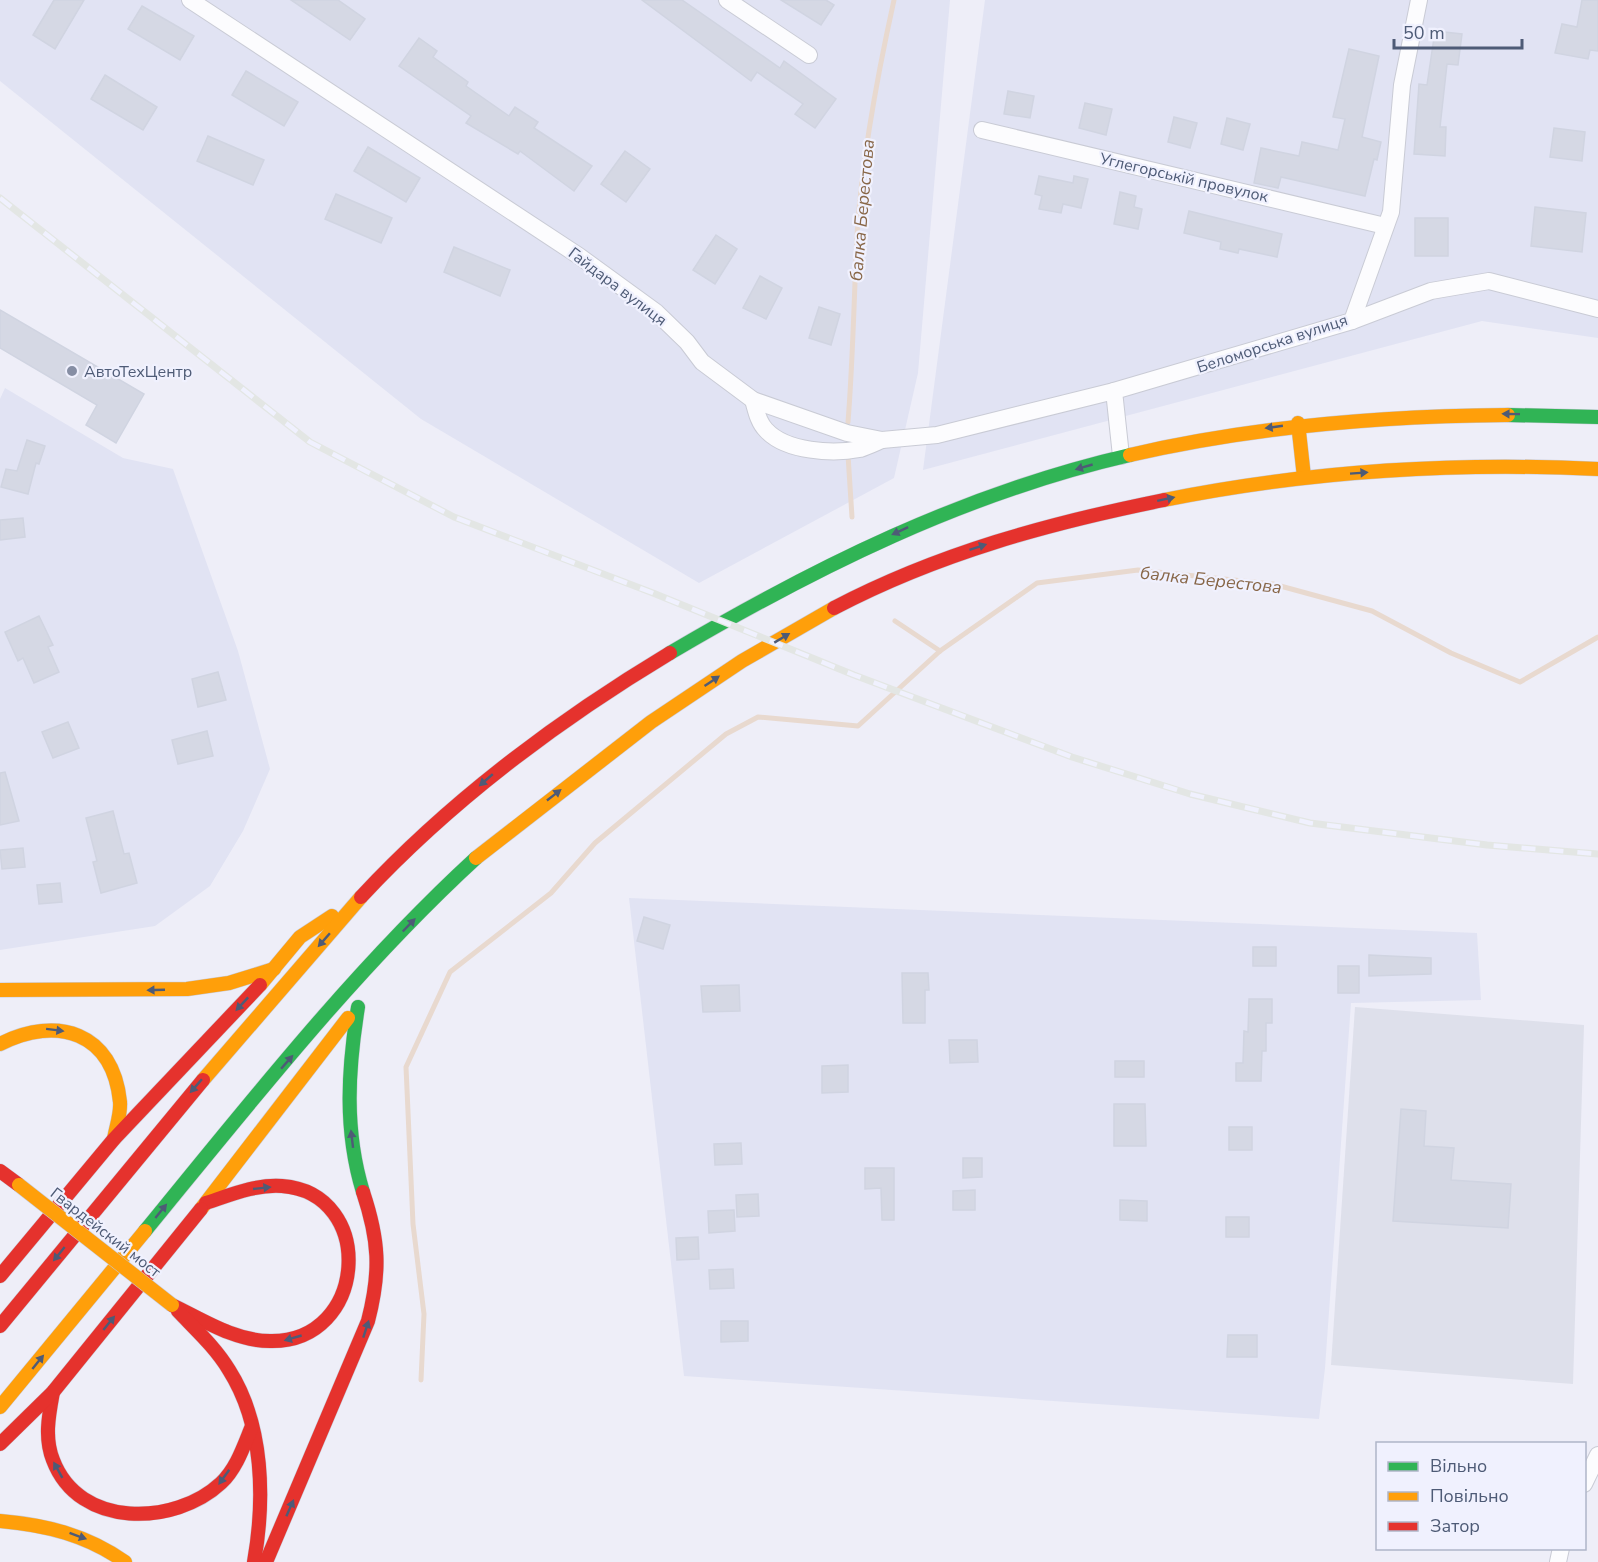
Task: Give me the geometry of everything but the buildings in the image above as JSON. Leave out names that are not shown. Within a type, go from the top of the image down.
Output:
[{"type":"main road","points":[[0,1326],[191,1092],[362,896],[429,829],[510,759],[600,696],[667,654],[835,561],[930,518],[1018,485],[1121,456],[1214,435],[1298,423],[1431,414],[1598,417]]},
{"type":"main road","points":[[1298,423],[1304,477]]},
{"type":"main road","points":[[0,1407],[216,1144],[369,968],[485,849],[621,742],[732,668],[834,607],[939,559],[1005,538],[1172,498],[1304,477],[1455,467],[1598,469]]},
{"type":"main road","points":[[0,1276],[114,1139],[275,969],[300,937],[362,896]]},
{"type":"main road","points":[[266,1562],[364,1335],[374,1301],[379,1250],[354,1157],[350,1121],[352,1042],[358,1004],[369,968]]},
{"type":"main road","points":[[0,990],[187,989],[229,983],[275,969]]},
{"type":"main road","points":[[0,1444],[53,1392],[206,1203],[358,1004]]},
{"type":"main road","points":[[0,1044],[14,1035],[53,1028],[76,1034],[95,1044],[110,1063],[116,1082],[120,1104],[114,1139]]},
{"type":"main road","name":"Гвардейский мост","points":[[0,1171],[172,1305]]},
{"type":"main road","points":[[172,1305],[248,1338],[282,1342],[310,1334],[330,1321],[344,1301],[349,1277],[350,1253],[342,1228],[332,1209],[325,1204],[310,1194],[289,1186],[263,1187],[206,1203]]},
{"type":"main road","points":[[172,1305],[218,1351],[238,1387],[252,1426],[262,1493],[258,1545],[254,1562]]},
{"type":"main road","points":[[53,1392],[47,1421],[48,1445],[55,1467],[67,1484],[85,1499],[122,1514],[159,1514],[181,1509],[203,1498],[224,1481],[252,1426]]},
{"type":"main road","points":[[0,1521],[60,1530],[88,1540],[125,1562]]},
{"type":"street","name":"Гайдара вулиця","points":[[190,0],[579,256],[656,312],[687,342],[702,362],[753,400],[847,433],[882,440],[936,435],[1114,391]]},
{"type":"street","points":[[727,0],[809,56]]},
{"type":"street","name":"Беломорська вулиця","points":[[1114,391],[1352,321],[1391,212],[1402,85],[1419,0]]},
{"type":"street","name":"Углегорськiй провулок","points":[[982,130],[1385,226]]},
{"type":"street","points":[[1352,321],[1431,291],[1489,281],[1598,309]]},
{"type":"street","points":[[1114,391],[1121,456]]},
{"type":"street","points":[[753,400],[765,430],[776,438],[794,445],[812,450],[861,449],[882,440]]},
{"type":"street","points":[[1586,1480],[1598,1455]]},
{"type":"shaded area","points":[[0,0],[950,0],[918,373],[894,478],[699,583],[421,419],[0,81]]},
{"type":"shaded area","points":[[985,0],[1598,0],[1598,338],[1482,321],[923,470]]},
{"type":"shaded area","points":[[5,388],[123,458],[173,469],[238,651],[270,769],[243,831],[210,886],[155,926],[0,950],[0,399]]},
{"type":"shaded area","points":[[629,898],[1477,933],[1481,1000],[1351,1003],[1325,1368],[1319,1419],[684,1376]]},
{"type":"shaded area","points":[[1355,1007],[1584,1025],[1573,1384],[1331,1365]]},
{"type":"waterway","name":"балка Берестова","points":[[848,422],[862,176],[876,87],[894,0]]},
{"type":"waterway","name":"балка Берестова","points":[[848,455],[852,517]]},
{"type":"waterway","points":[[421,1380],[424,1314],[413,1224],[406,1067],[450,972],[551,893],[595,843],[726,734],[758,717],[858,726],[940,651],[1037,583],[1138,570],[1273,584],[1372,611],[1451,653],[1520,682],[1598,637]]},
{"type":"waterway","name":"балка Берестова","points":[[895,621],[940,651]]},
{"type":"railway","points":[[0,198],[310,442],[454,517],[653,593],[854,675],[1072,757],[1190,794],[1310,823],[1487,845],[1598,854]]},
{"type":"traffic: fast","points":[[1508,415],[1598,417]]},
{"type":"traffic: fast","points":[[670,653],[780,591],[893,536],[1009,490],[1130,455]]},
{"type":"traffic: fast","points":[[145,1231],[304,1038],[388,945],[476,858]]},
{"type":"traffic: fast","points":[[358,1007],[350,1076],[350,1123],[363,1192]]},
{"type":"traffic: slow","points":[[1130,455],[1224,437],[1318,424],[1508,415]]},
{"type":"traffic: slow","points":[[1298,423],[1304,477]]},
{"type":"traffic: slow","points":[[1164,500],[1272,482],[1380,471],[1489,467],[1598,469]]},
{"type":"traffic: slow","points":[[476,858],[651,722],[742,661],[834,608]]},
{"type":"traffic: slow","points":[[203,1080],[361,897]]},
{"type":"traffic: slow","points":[[260,985],[300,937],[332,916]]},
{"type":"traffic: slow","points":[[0,990],[187,989],[229,983],[274,969]]},
{"type":"traffic: slow","points":[[201,1209],[348,1018]]},
{"type":"traffic: slow","points":[[0,1044],[21,1035],[42,1031],[61,1031],[79,1036],[94,1045],[106,1059],[115,1078],[120,1107],[114,1139]]},
{"type":"traffic: slow","points":[[19,1185],[172,1305]]},
{"type":"traffic: slow","points":[[0,1407],[145,1231]]},
{"type":"traffic: slow","points":[[0,1521],[34,1525],[66,1533],[96,1545],[125,1562]]},
{"type":"traffic: jam","points":[[834,608],[914,571],[996,542],[1079,519],[1164,500]]},
{"type":"traffic: jam","points":[[361,897],[431,828],[507,764],[587,706],[670,653]]},
{"type":"traffic: jam","points":[[0,1276],[114,1139],[260,985]]},
{"type":"traffic: jam","points":[[0,1326],[203,1080]]},
{"type":"traffic: jam","points":[[0,1171],[19,1185]]},
{"type":"traffic: jam","points":[[172,1305],[232,1334],[270,1341],[303,1335],[327,1319],[342,1295],[348,1267],[346,1239],[334,1213],[313,1195],[282,1186],[272,1186],[243,1191],[206,1203]]},
{"type":"traffic: jam","points":[[266,1562],[368,1321],[375,1286],[376,1256],[372,1225],[363,1192]]},
{"type":"traffic: jam","points":[[0,1444],[53,1392],[201,1209]]},
{"type":"traffic: jam","points":[[178,1311],[224,1362],[241,1391],[249,1414],[259,1463],[260,1489],[260,1514],[254,1562]]},
{"type":"traffic: jam","points":[[53,1392],[48,1426],[50,1452],[66,1483],[84,1499],[105,1509],[130,1514],[154,1513],[179,1507],[202,1497],[227,1477],[240,1456],[252,1426]]},
{"type":"place","name":"АвтоТехЦентр","points":[[72,371]]}]
